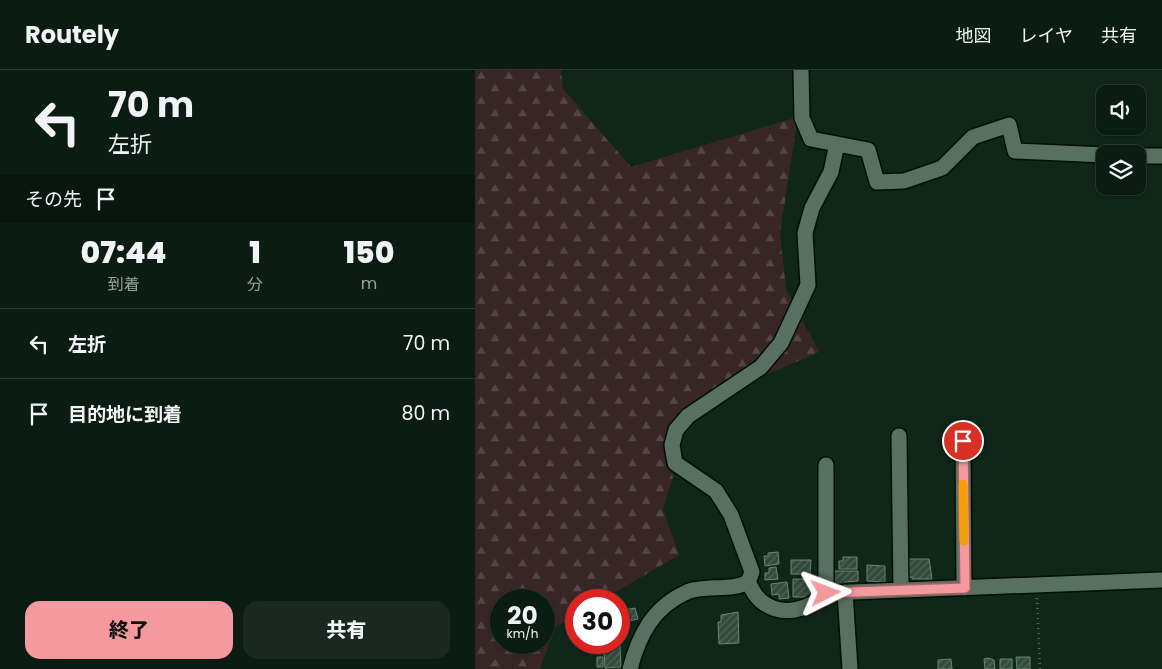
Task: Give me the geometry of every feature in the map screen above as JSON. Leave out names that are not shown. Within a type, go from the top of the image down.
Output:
[{"type":"street","points":[[801,70],[802,118],[811,139],[868,150],[877,182],[904,181],[943,168],[973,137],[1009,125],[1015,151],[1096,155]]},
{"type":"street","points":[[630,669],[640,637],[658,611],[687,591],[740,585],[747,581],[752,572],[731,515],[716,490],[675,463],[672,445],[676,430],[688,416],[761,367],[781,343],[808,285],[805,233],[812,208],[831,172],[837,144]]},
{"type":"street","points":[[1146,156],[1162,156]]},
{"type":"street","points":[[899,436],[901,590]]},
{"type":"street","points":[[963,441],[965,588]]},
{"type":"street","points":[[747,581],[761,601],[784,610],[808,608],[817,603],[826,593],[826,465]]},
{"type":"street","points":[[826,593],[1036,587],[1162,580]]},
{"type":"street","points":[[845,592],[850,669]]},
{"type":"path","points":[[1036,587],[1040,669]]},
{"type":"green space","points":[[475,70],[561,70],[563,89],[631,167],[798,117],[780,233],[786,289],[819,352],[677,413],[666,443],[673,477],[663,509],[679,555],[621,589],[565,589],[565,621],[555,627],[555,589],[490,589],[490,654],[545,654],[540,669],[475,669]]},
{"type":"building","points":[[778,552],[779,564],[765,566],[764,556],[768,556],[768,553]]},
{"type":"building","points":[[843,557],[857,557],[857,569],[839,569],[839,561],[843,561]]},
{"type":"building","points":[[909,559],[929,559],[932,579],[912,579],[912,577],[909,577]]},
{"type":"building","points":[[791,560],[811,560],[810,574],[791,574]]},
{"type":"building","points":[[867,565],[885,566],[885,582],[867,581]]},
{"type":"building","points":[[776,567],[778,579],[765,580],[765,573],[769,573],[769,568]]},
{"type":"building","points":[[833,571],[858,571],[858,581],[845,582],[846,587],[833,587]]},
{"type":"building","points":[[793,579],[810,579],[810,583],[813,583],[813,593],[810,592],[810,597],[793,597]]},
{"type":"building","points":[[787,582],[789,598],[779,599],[779,594],[772,595],[771,584]]},
{"type":"building","points":[[635,608],[638,619],[630,621],[630,609]]},
{"type":"building","points":[[738,612],[739,643],[719,644],[718,622],[721,622],[721,615]]},
{"type":"building","points":[[604,654],[620,654],[621,667],[605,668]]},
{"type":"building","points":[[597,657],[603,657],[603,667],[597,667]]},
{"type":"building","points":[[1016,657],[1030,657],[1030,669],[1017,669]]},
{"type":"building","points":[[951,659],[952,669],[938,669],[938,660]]},
{"type":"building","points":[[984,659],[994,660],[995,669],[985,669]]},
{"type":"building","points":[[1000,659],[1012,659],[1012,669],[1000,669]]},
{"type":"slow traffic","points":[[963,484],[964,541]]},
{"type":"route","points":[[826,593],[965,588],[963,441]]}]
